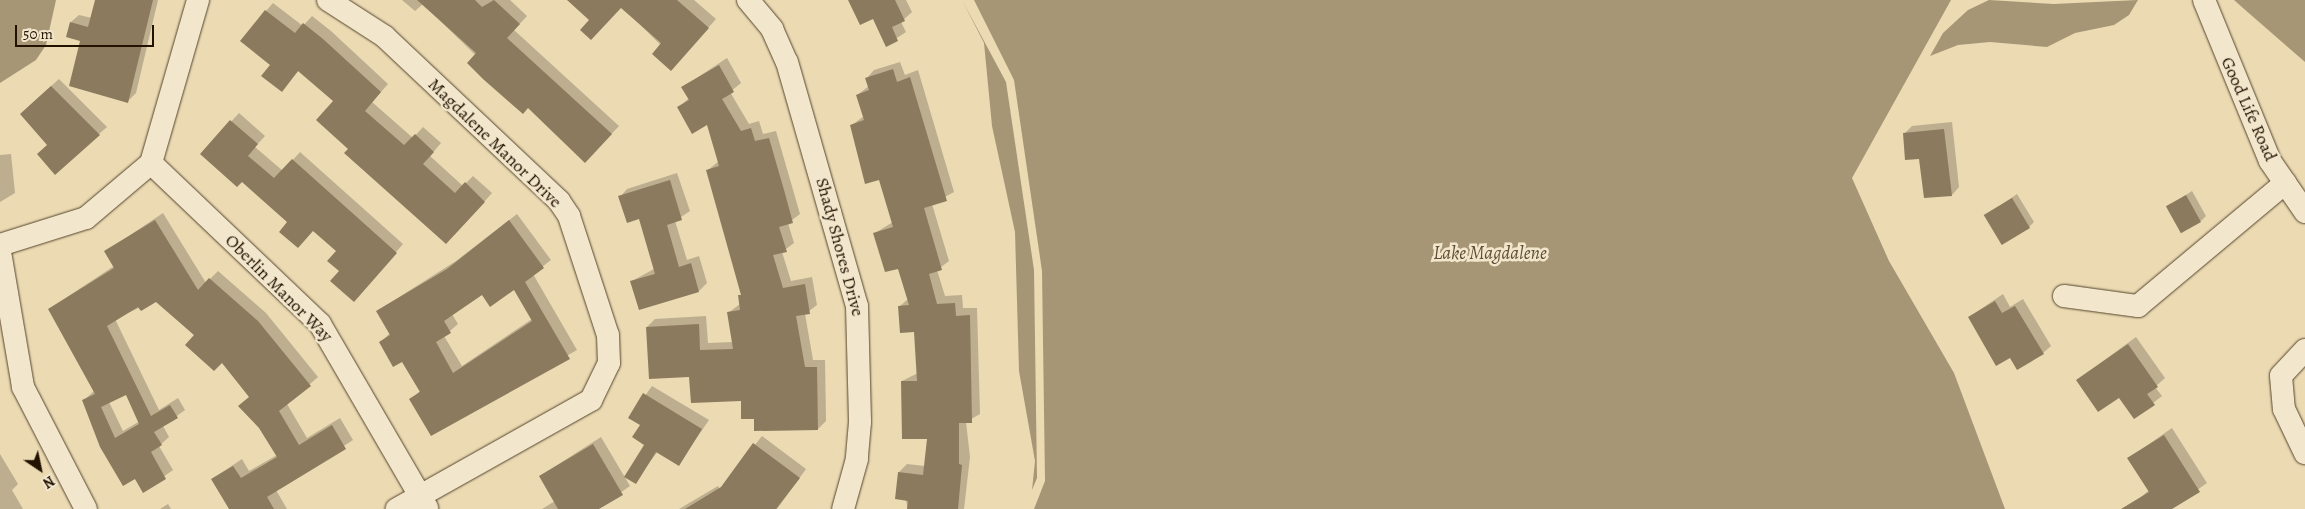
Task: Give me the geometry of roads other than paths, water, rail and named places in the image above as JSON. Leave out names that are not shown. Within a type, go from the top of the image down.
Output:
[{"type":"street","points":[[0,245],[86,218],[151,163],[198,0]]},
{"type":"street","name":"Magdalene Manor Drive","points":[[328,0],[384,36],[559,201],[569,216],[608,335],[609,363],[591,400],[424,503],[398,509]]},
{"type":"street","name":"Shady Shores Drive","points":[[748,0],[772,29],[787,62],[858,306],[860,422],[857,459],[843,509]]},
{"type":"street","name":"Good Life Road","points":[[2204,0],[2270,161],[2305,212]]},
{"type":"street","name":"Oberlin Manor Way","points":[[151,163],[320,324],[424,503]]},
{"type":"street","points":[[2064,296],[2138,306],[2285,183]]},
{"type":"street","points":[[0,252],[23,387],[86,509]]},
{"type":"street","points":[[2305,350],[2281,376],[2284,409],[2305,453]]},
{"type":"water","points":[[0,0],[56,0],[46,45],[36,60],[0,83]]},
{"type":"water","points":[[962,0],[1006,82],[1034,270],[1037,478],[1032,490],[1035,461],[1019,371],[1015,232],[992,126],[984,43]]},
{"type":"water","name":"Lake Magdalene","points":[[974,0],[1951,0],[1852,178],[1889,261],[1954,373],[2005,509],[1034,509],[1045,481],[1042,271],[1014,80]]},
{"type":"water","points":[[1989,0],[2054,4],[2138,0],[2129,15],[2114,25],[2075,33],[2047,47],[1990,42],[1958,45],[1930,56],[1943,33],[1968,10]]},
{"type":"water","points":[[2234,0],[2305,0],[2305,62],[2243,8]]}]
